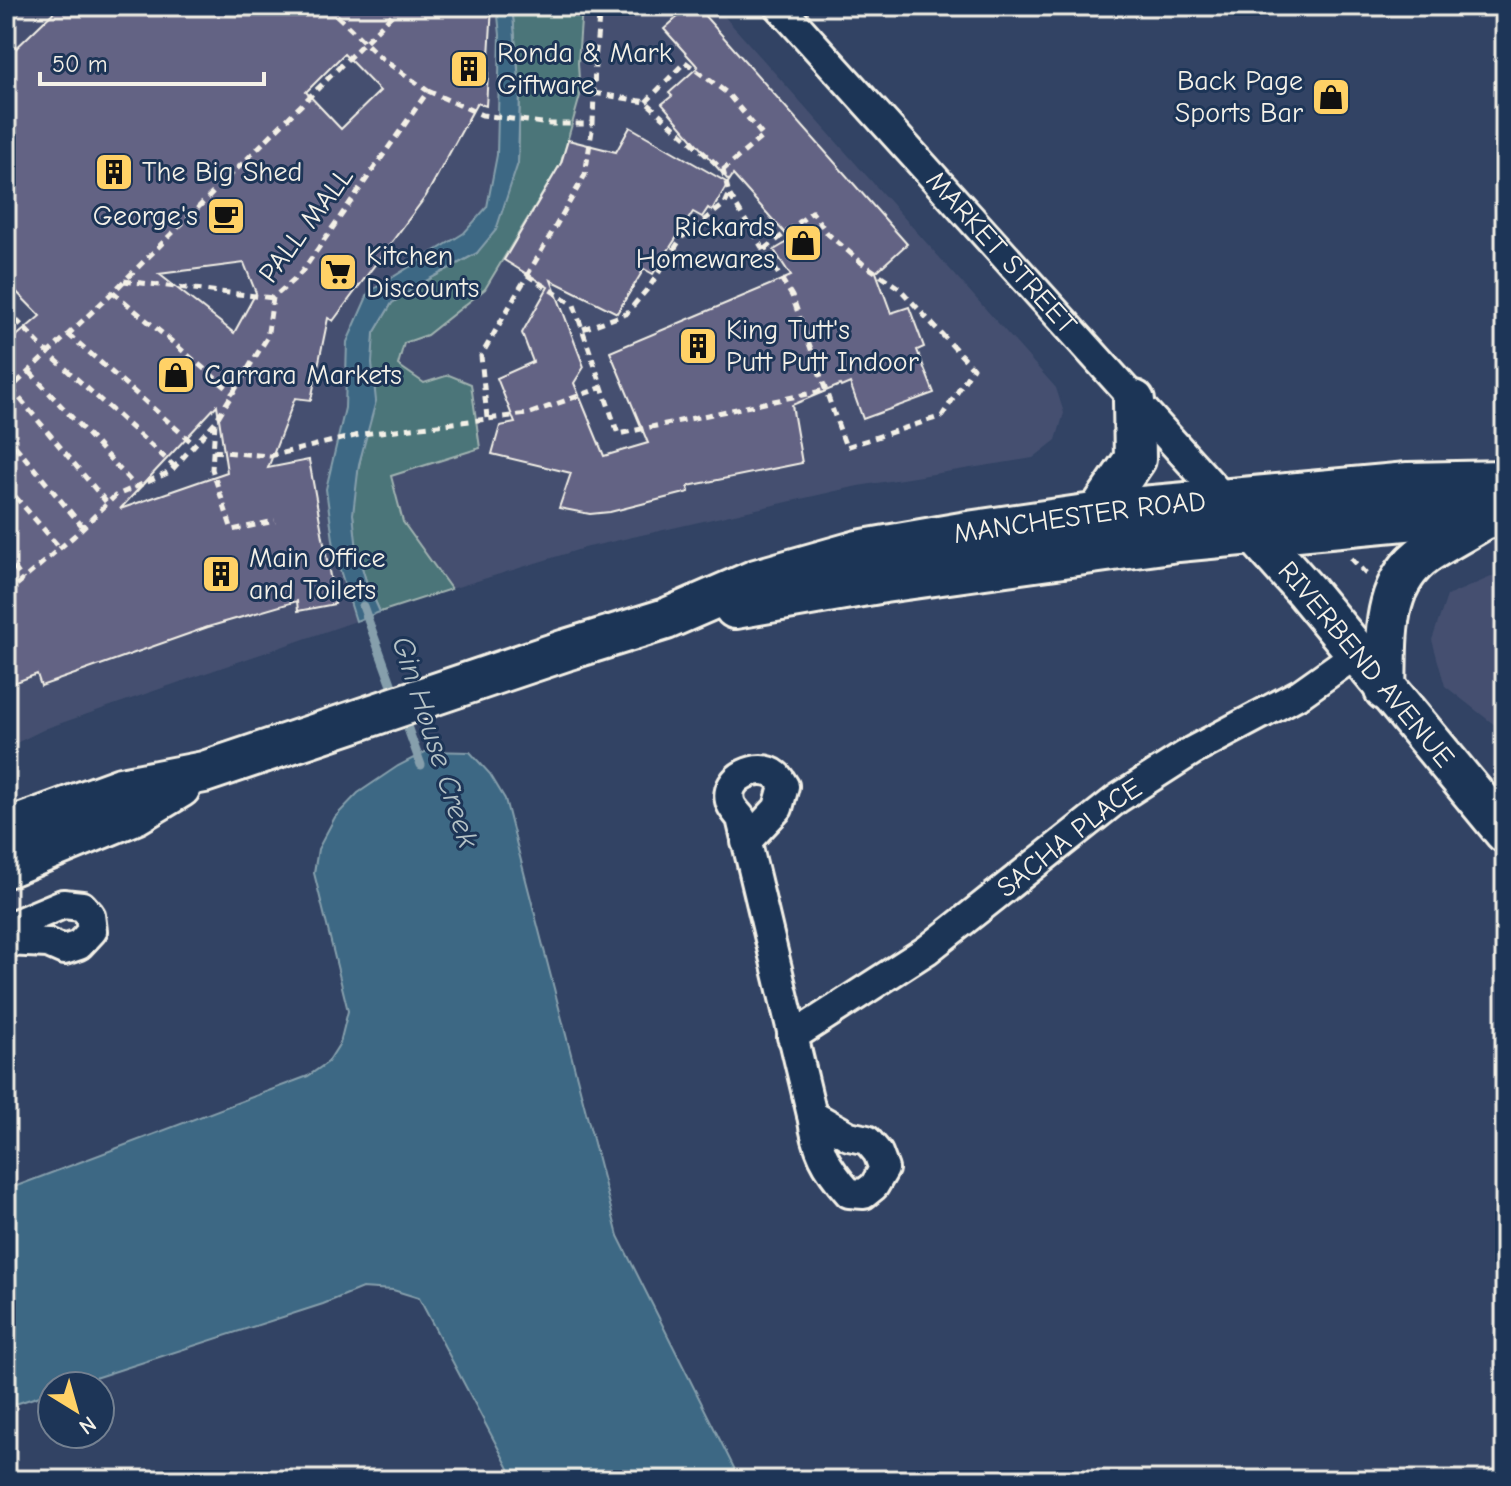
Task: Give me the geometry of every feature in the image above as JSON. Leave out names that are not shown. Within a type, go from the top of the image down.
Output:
[{"type":"street","name":"MARKET STREET","points":[[779,6],[1224,499]]},
{"type":"street","points":[[1098,513],[1135,459],[1134,401]]},
{"type":"street","name":"MANCHESTER ROAD","points":[[6,830],[121,788],[204,772],[666,619],[756,580],[858,551],[1098,513],[1408,483],[1500,505]]},
{"type":"street","name":"RIVERBEND AVENUE","points":[[1224,499],[1255,532],[1505,832]]},
{"type":"street","points":[[1385,690],[1388,621],[1391,599],[1399,580],[1427,553],[1500,505]]},
{"type":"street","name":"MANCHESTER ROAD","points":[[666,619],[1107,550],[1255,532],[1416,519],[1500,505]]},
{"type":"street","name":"SACHA PLACE","points":[[792,1037],[927,950],[1117,799],[1192,751],[1301,693],[1356,654]]},
{"type":"street","name":"MANCHESTER ROAD","points":[[6,867],[135,814],[204,772]]},
{"type":"street","points":[[743,830],[812,1115]]},
{"type":"street","points":[[6,928],[63,904],[82,906],[90,915],[92,931],[79,945],[64,950],[48,943],[6,941]]},
{"type":"path","points":[[327,6],[364,44],[408,79],[482,115],[550,124],[593,124]]},
{"type":"path","points":[[107,503],[9,390],[113,292],[401,6]]},
{"type":"path","points":[[487,418],[481,356],[585,175],[593,124],[600,6]]},
{"type":"path","points":[[646,102],[685,62],[727,93],[763,136],[723,170]]},
{"type":"path","name":"PALL MALL","points":[[6,594],[115,496],[170,472],[215,422],[267,338],[273,298],[301,273],[428,91]]},
{"type":"path","points":[[594,93],[646,102],[723,170],[729,194],[792,296],[846,447],[942,416],[973,368],[899,288],[862,263],[828,234],[812,212],[764,250]]},
{"type":"path","points":[[583,329],[626,314],[650,286],[682,237],[725,204],[729,194]]},
{"type":"path","points":[[527,275],[574,305],[618,434],[826,390]]},
{"type":"path","points":[[123,281],[273,298]]},
{"type":"path","points":[[113,292],[234,394]]},
{"type":"path","points":[[6,309],[48,353],[175,467]]},
{"type":"path","points":[[6,331],[17,321]]},
{"type":"path","points":[[68,334],[195,445]]},
{"type":"path","points":[[30,372],[136,487]]},
{"type":"path","points":[[213,451],[270,456],[363,434],[528,414],[603,387]]},
{"type":"path","points":[[215,422],[212,469],[232,530],[275,521]]},
{"type":"path","points":[[6,435],[83,527]]},
{"type":"path","points":[[6,486],[60,548]]},
{"type":"path","points":[[1343,554],[1351,558],[1369,578]]},
{"type":"path","points":[[6,556],[23,580]]},
{"type":"shaded area","name":"Carrara Markets","points":[[6,6],[497,6],[500,35],[497,155],[487,207],[464,233],[369,292],[347,342],[345,408],[326,489],[335,554],[356,621],[47,728],[6,748]]},
{"type":"shaded area","points":[[497,6],[512,6],[520,91],[518,163],[496,230],[477,253],[392,303],[374,333],[372,363],[376,401],[359,464],[353,514],[357,550],[380,612],[356,621],[335,554],[326,489],[345,408],[347,342],[369,292],[464,233],[487,207],[497,155],[500,35]]},
{"type":"shaded area","name":"Carrara Markets","points":[[582,6],[715,6],[1056,388],[1064,413],[1056,440],[1033,458],[858,486],[584,548],[451,589],[403,522],[391,476],[480,448],[449,375],[424,383],[398,365],[404,342],[427,335],[485,289],[561,163],[580,96],[578,63]]},
{"type":"shaded area","points":[[1505,571],[1505,733],[1445,686],[1432,640],[1447,596]]},
{"type":"shaded area","points":[[427,751],[470,752],[490,774],[505,799],[618,1236],[740,1480],[515,1480],[419,1298],[393,1290],[362,1288],[323,1304],[116,1371],[36,1370],[36,1397],[6,1407],[6,1190],[308,1076],[328,1062],[340,1043],[348,1011],[314,873],[318,849],[335,817],[358,793]]},
{"type":"green space","points":[[512,6],[582,6],[578,63],[580,96],[561,163],[485,289],[427,335],[404,343],[398,365],[424,383],[449,375],[471,384],[480,448],[391,476],[403,522],[451,589],[380,612],[356,550],[353,514],[374,333],[392,303],[477,253],[518,163],[520,91]]},
{"type":"building","name":"Carrara Markets","points":[[60,6],[492,6],[486,106],[477,103],[426,196],[333,321],[328,318],[311,400],[295,398],[268,468],[309,460],[335,604],[298,611],[297,601],[208,627],[41,686],[37,674],[6,686],[6,345],[40,316],[6,281],[6,58]],"holes":[[[344,54],[380,91],[341,129],[306,92]],[[244,263],[256,293],[234,333],[159,274]],[[217,405],[227,472],[120,509]]]},
{"type":"building","points":[[690,6],[696,6],[907,244],[876,272],[891,313],[909,307],[924,347],[917,350],[934,393],[863,419],[850,383],[840,385],[792,405],[802,463],[688,486],[689,492],[610,512],[590,514],[559,508],[571,473],[492,454],[500,426],[515,423],[497,378],[533,362],[522,333],[548,287],[504,260],[561,163],[568,140],[616,152],[630,127],[728,183],[712,211],[708,208],[702,217],[693,212],[653,274],[644,269],[617,313],[551,280],[584,367],[574,383],[604,456],[648,443],[610,352],[791,276],[774,250],[791,240],[733,175],[729,181],[662,104],[672,96],[669,93],[698,67],[664,29]]},
{"type":"waterway","name":"Gin House Creek","points":[[363,606],[396,697]]},
{"type":"waterway","name":"Gin House Creek","points":[[403,715],[421,765]]},
{"type":"place","name":"Ronda & Mark Giftware","points":[[469,69]]},
{"type":"place","name":"Back Page Sports Bar","points":[[1331,97]]},
{"type":"place","name":"The Big Shed","points":[[114,172]]},
{"type":"place","name":"George's","points":[[226,216]]},
{"type":"place","name":"Rickards Homewares","points":[[803,243]]},
{"type":"place","name":"Kitchen Discounts","points":[[338,272]]},
{"type":"place","name":"King Tutt's Putt Putt Indoor","points":[[698,346]]},
{"type":"place","name":"Carrara Markets","points":[[176,375]]},
{"type":"place","name":"Main Office and Toilets","points":[[221,574]]}]
